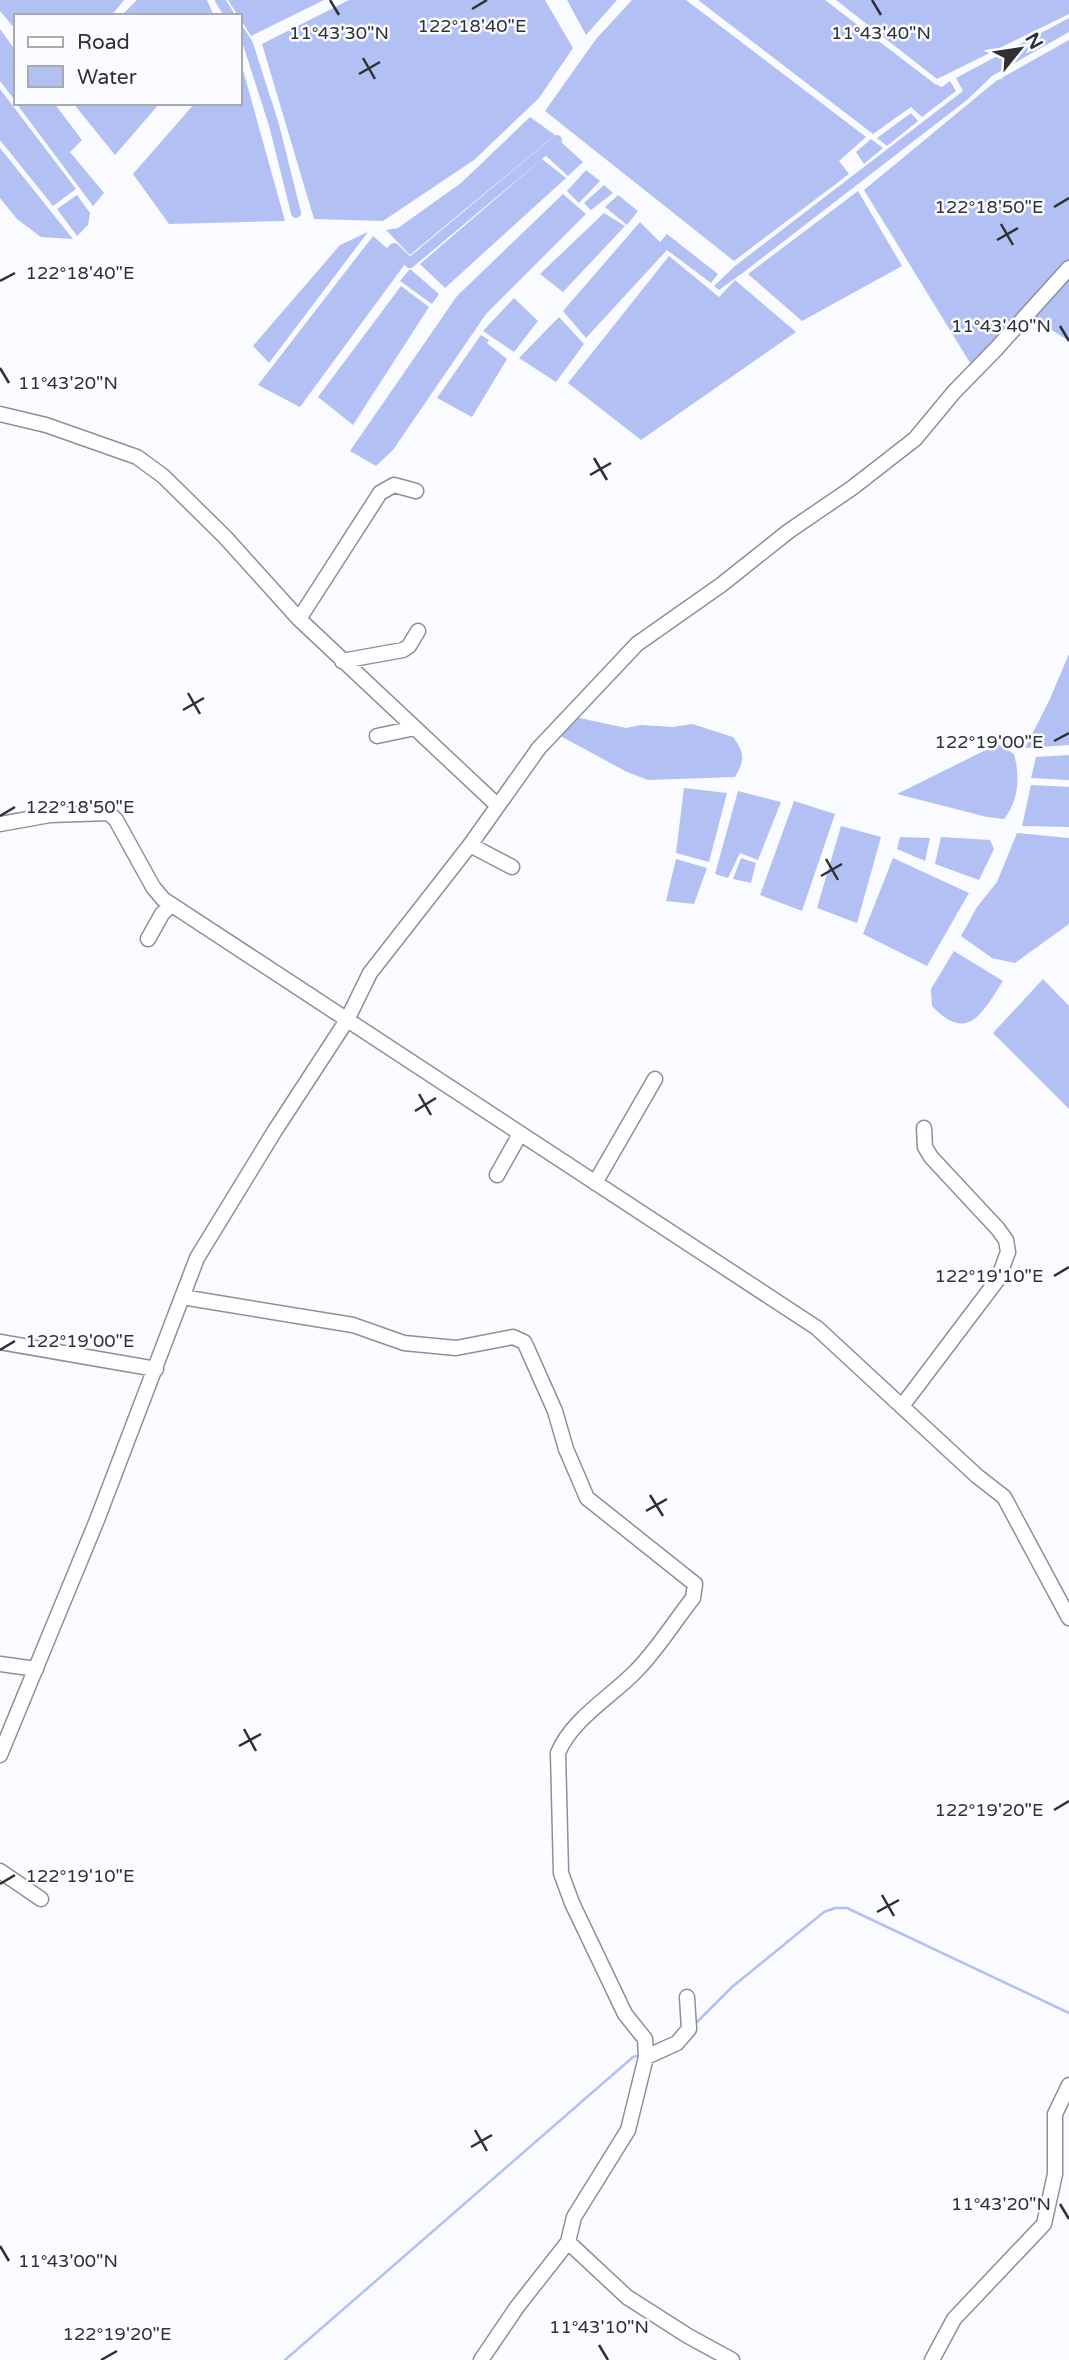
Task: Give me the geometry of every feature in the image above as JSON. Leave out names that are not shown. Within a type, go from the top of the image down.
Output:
[{"type":"street","points":[[0,1755],[156,1368],[197,1258],[347,1020],[370,973],[470,845],[496,805],[561,724],[637,644],[915,439],[1069,268]]},
{"type":"street","points":[[0,414],[46,425],[137,457],[163,476],[225,537],[299,619],[496,805]]},
{"type":"street","points":[[299,619],[380,493],[394,485],[416,491]]},
{"type":"street","points":[[342,661],[402,650],[409,646],[418,631]]},
{"type":"street","points":[[377,736],[415,728]]},
{"type":"street","points":[[0,824],[50,815],[109,813],[116,820],[158,894],[171,905],[817,1328],[977,1476],[1004,1497],[1069,1618]]},
{"type":"street","points":[[470,845],[512,867]]},
{"type":"street","points":[[148,939],[162,914],[171,905]]},
{"type":"street","points":[[596,1183],[655,1079]]},
{"type":"street","points":[[902,1406],[998,1279],[1008,1252],[1006,1240],[998,1229],[931,1157],[925,1147],[924,1128]]},
{"type":"street","points":[[497,1175],[520,1134]]},
{"type":"street","points":[[182,1297],[353,1325],[404,1343],[456,1348],[513,1337],[520,1340],[527,1348],[555,1411],[566,1449],[587,1498],[695,1584],[693,1598],[638,1670],[575,1727],[562,1743],[558,1753],[561,1873],[572,1903],[625,2014],[645,2039],[646,2057],[628,2130],[574,2217],[568,2242],[517,2307],[481,2360]]},
{"type":"street","points":[[0,1342],[156,1368]]},
{"type":"street","points":[[0,1664],[36,1669]]},
{"type":"street","points":[[0,1871],[41,1899]]},
{"type":"street","points":[[646,2057],[677,2043],[689,2029],[687,1997]]},
{"type":"street","points":[[932,2360],[954,2319],[1044,2224],[1055,2174],[1055,2114],[1069,2085]]},
{"type":"street","points":[[568,2242],[627,2297],[732,2360]]},
{"type":"water","points":[[0,0],[124,0],[113,14],[14,14],[14,28],[0,11]]},
{"type":"water","points":[[137,0],[207,0],[213,14],[123,14]]},
{"type":"water","points":[[228,0],[324,0],[251,36],[242,22],[242,14],[237,14]]},
{"type":"water","points":[[349,0],[545,0],[573,48],[539,98],[474,160],[383,221],[314,219],[262,44]]},
{"type":"water","points":[[567,0],[617,0],[586,35]]},
{"type":"water","points":[[632,0],[686,0],[866,137],[839,161],[849,174],[734,261],[545,111],[596,39]]},
{"type":"water","points":[[698,0],[825,0],[935,84],[942,87],[950,81],[956,91],[922,117],[911,107],[873,134]]},
{"type":"water","points":[[836,0],[1069,0],[1069,14],[937,79]]},
{"type":"water","points":[[1069,18],[1069,32],[992,76],[967,100],[744,272],[719,290],[714,286],[735,266],[963,91],[956,78]]},
{"type":"water","points":[[0,29],[14,48],[14,99],[0,81]]},
{"type":"water","points":[[1069,40],[1069,260],[972,366],[864,190],[996,81]]},
{"type":"water","points":[[242,66],[285,221],[169,224],[133,174],[193,105],[242,105]]},
{"type":"water","points":[[0,89],[76,189],[53,206],[0,140]]},
{"type":"water","points":[[17,105],[56,105],[82,140],[70,152],[104,193],[93,206]]},
{"type":"water","points":[[75,105],[158,105],[115,155]]},
{"type":"water","points":[[911,113],[918,121],[887,146],[877,138]]},
{"type":"water","points":[[530,117],[555,135],[410,255],[386,230],[398,228],[461,183]]},
{"type":"water","points":[[871,139],[883,148],[864,164],[856,152]]},
{"type":"water","points":[[560,141],[583,162],[568,176],[544,154]]},
{"type":"water","points":[[0,148],[73,239],[41,237],[17,219],[0,198]]},
{"type":"water","points":[[542,159],[566,178],[445,288],[420,264]]},
{"type":"water","points":[[586,170],[600,181],[579,203],[567,191]]},
{"type":"water","points":[[604,185],[613,193],[591,210],[584,203]]},
{"type":"water","points":[[858,191],[902,266],[802,321],[748,274]]},
{"type":"water","points":[[563,194],[586,214],[486,314],[393,450],[376,466],[350,451],[457,296]]},
{"type":"water","points":[[77,195],[90,213],[88,225],[77,236],[57,209]]},
{"type":"water","points":[[618,195],[638,211],[627,225],[605,207]]},
{"type":"water","points":[[604,213],[625,226],[563,292],[540,274]]},
{"type":"water","points":[[640,222],[660,242],[667,234],[718,274],[711,283],[667,250],[586,338],[563,311]]},
{"type":"water","points":[[368,232],[269,363],[253,346],[340,245]]},
{"type":"water","points":[[373,236],[405,264],[300,407],[258,385]]},
{"type":"water","points":[[669,256],[719,297],[735,280],[796,332],[641,440],[568,383]]},
{"type":"water","points":[[410,269],[439,294],[432,304],[400,281]]},
{"type":"water","points":[[1069,278],[1069,341],[1034,319]]},
{"type":"water","points":[[401,286],[429,307],[353,425],[318,397]]},
{"type":"water","points":[[514,298],[538,321],[514,352],[483,331]]},
{"type":"water","points":[[559,317],[584,344],[556,382],[519,358]]},
{"type":"water","points":[[481,335],[507,359],[472,417],[437,398]]},
{"type":"water","points":[[1069,654],[1069,745],[1025,748],[1049,701]]},
{"type":"water","points":[[575,717],[626,728],[692,724],[733,737],[742,752],[741,766],[735,777],[648,780],[627,772],[555,733]]},
{"type":"water","points":[[998,744],[1014,754],[1017,771],[1013,804],[1004,819],[897,794]]},
{"type":"water","points":[[1069,755],[1069,780],[1031,778],[1036,757]]},
{"type":"water","points":[[1031,785],[1069,787],[1069,827],[1022,826]]},
{"type":"water","points":[[684,788],[727,793],[709,862],[676,853]]},
{"type":"water","points":[[738,791],[781,802],[758,860],[740,853],[728,878],[715,874]]},
{"type":"water","points":[[794,801],[835,814],[802,911],[760,895]]},
{"type":"water","points":[[841,826],[881,837],[857,923],[817,908]]},
{"type":"water","points":[[1017,833],[1069,838],[1069,924],[1015,963],[992,958],[961,936],[977,907],[997,882]]},
{"type":"water","points":[[900,837],[930,838],[925,861],[897,849]]},
{"type":"water","points":[[941,837],[990,840],[994,849],[979,880],[935,864]]},
{"type":"water","points":[[741,858],[756,863],[751,883],[733,879]]},
{"type":"water","points":[[893,858],[969,893],[927,966],[863,934]]},
{"type":"water","points":[[676,859],[707,868],[694,904],[666,901]]},
{"type":"water","points":[[954,951],[1003,981],[981,1013],[965,1023],[955,1023],[932,1006],[931,989]]},
{"type":"water","points":[[1043,979],[1069,1006],[1069,1109],[993,1033]]},
{"type":"waterway","points":[[220,0],[229,14]]},
{"type":"waterway","points":[[242,34],[248,44],[274,125],[296,213]]},
{"type":"waterway","points":[[382,261],[394,248],[410,263],[557,140]]},
{"type":"waterway","points":[[694,2025],[732,1987],[824,1912],[835,1908],[847,1908],[1069,2013]]},
{"type":"waterway","points":[[285,2360],[633,2057],[641,2055]]}]
